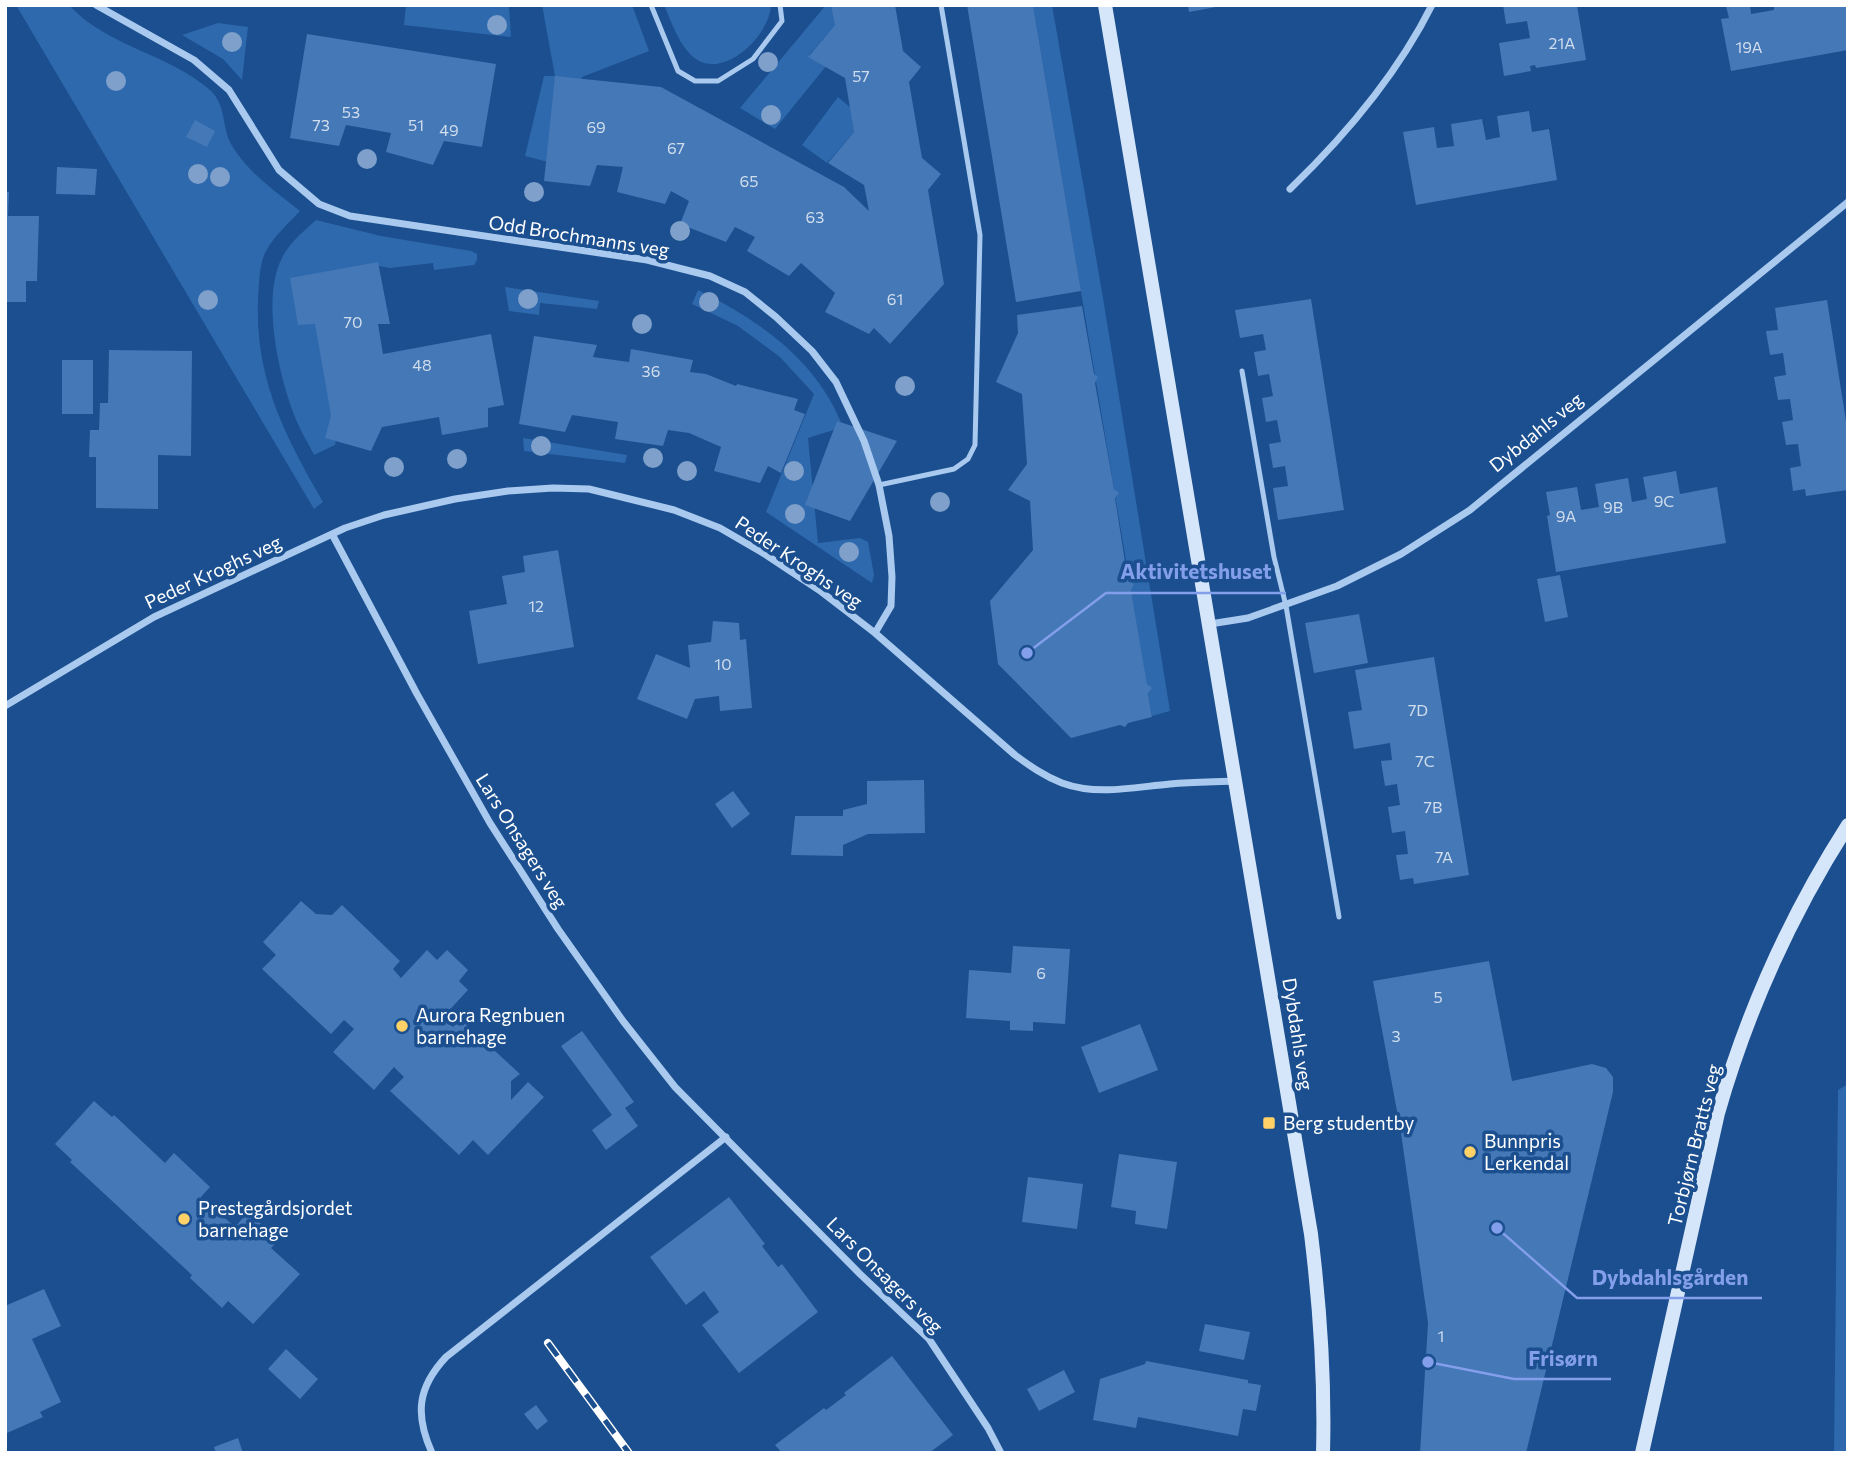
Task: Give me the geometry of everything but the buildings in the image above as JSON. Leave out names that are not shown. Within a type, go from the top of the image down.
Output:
[{"type":"main road","name":"Dybdahls veg","points":[[1105,5],[1311,1234],[1321,1316],[1323,1453]]},
{"type":"main road","name":"Torbjørn Bratts veg","points":[[1642,1453],[1728,1076],[1792,923],[1827,857],[1848,825]]},
{"type":"street","name":"Odd Brochmanns veg","points":[[96,5],[194,60],[229,90],[279,170],[319,204],[350,216],[647,260],[710,276],[746,292],[812,351],[836,382],[864,441],[878,485],[889,536],[892,577],[891,606],[875,632]]},
{"type":"street","points":[[1290,189],[1334,147],[1383,86],[1432,5]]},
{"type":"street","name":"Dybdahls veg","points":[[1210,624],[1248,618],[1337,586],[1401,554],[1471,510],[1848,202]]},
{"type":"street","name":"Peder Kroghs veg","points":[[5,706],[154,617],[332,534],[384,515],[455,499],[508,491],[589,489],[674,510],[720,528],[763,553],[875,632],[1015,755],[1039,772],[1063,783],[1090,789],[1118,790],[1174,783],[1237,781]]},
{"type":"street","name":"Lars Onsagers veg","points":[[332,534],[490,823],[558,929],[623,1021],[675,1087],[860,1274],[929,1339],[988,1428],[1001,1453]]},
{"type":"street","points":[[432,1453],[423,1431],[420,1413],[422,1396],[435,1368],[726,1137]]},
{"type":"lane","points":[[651,5],[678,71],[695,80],[718,80],[753,59],[782,20],[780,5]]},
{"type":"lane","points":[[878,485],[954,469],[968,459],[975,445],[980,235],[941,5]]},
{"type":"lane","points":[[1242,371],[1274,557],[1286,606],[1339,917]]},
{"type":"shaded area","points":[[16,5],[69,5],[101,31],[194,78],[210,90],[219,102],[228,137],[245,163],[262,181],[300,211],[272,242],[263,258],[259,282],[258,329],[267,381],[275,406],[296,454],[323,502],[314,509]]},
{"type":"shaded area","points":[[406,5],[509,5],[511,37],[404,25]]},
{"type":"shaded area","points":[[542,5],[632,5],[649,51],[582,77],[548,162],[525,156],[544,76],[555,76]]},
{"type":"shaded area","points":[[664,5],[771,5],[762,31],[753,43],[728,61],[715,64],[702,62],[690,54],[675,31]]},
{"type":"shaded area","points":[[826,5],[832,5],[836,24],[809,55],[827,65],[775,129],[740,108]]},
{"type":"shaded area","points":[[1033,5],[1052,5],[1103,298],[1170,711],[1152,716]]},
{"type":"shaded area","points":[[218,23],[248,27],[242,80],[223,59],[182,35]]},
{"type":"shaded area","points":[[838,97],[851,108],[854,132],[827,163],[802,145]]},
{"type":"shaded area","points":[[316,220],[381,236],[471,251],[477,254],[477,260],[474,265],[434,270],[433,263],[390,268],[368,264],[335,445],[314,455],[297,422],[279,364],[273,297],[275,277],[284,254],[296,238]]},
{"type":"shaded area","points":[[505,287],[599,301],[597,309],[540,303],[539,315],[509,311]]},
{"type":"shaded area","points":[[698,290],[743,315],[784,345],[802,362],[832,403],[843,427],[808,438],[818,543],[860,538],[868,542],[874,575],[872,583],[766,512],[814,394],[780,357],[738,326],[692,304]]},
{"type":"shaded area","points":[[523,438],[627,455],[625,463],[524,451]]},
{"type":"shaded area","points":[[1848,1084],[1848,1453],[1834,1453],[1838,1090]]},
{"type":"railway","points":[[548,1343],[629,1453]]},
{"type":"place","name":"Aktivitetshuset","points":[[1027,653]]},
{"type":"place","name":"Aurora Regnbuen barnehage","points":[[402,1026]]},
{"type":"place","name":"Berg studentby","points":[[1269,1123]]},
{"type":"place","name":"Bunnpris Lerkendal","points":[[1470,1152]]},
{"type":"place","name":"Prestegårdsjordet barnehage","points":[[184,1219]]},
{"type":"place","name":"Dybdahlsgården","points":[[1497,1228]]},
{"type":"place","name":"Frisørn","points":[[1428,1362]]}]
